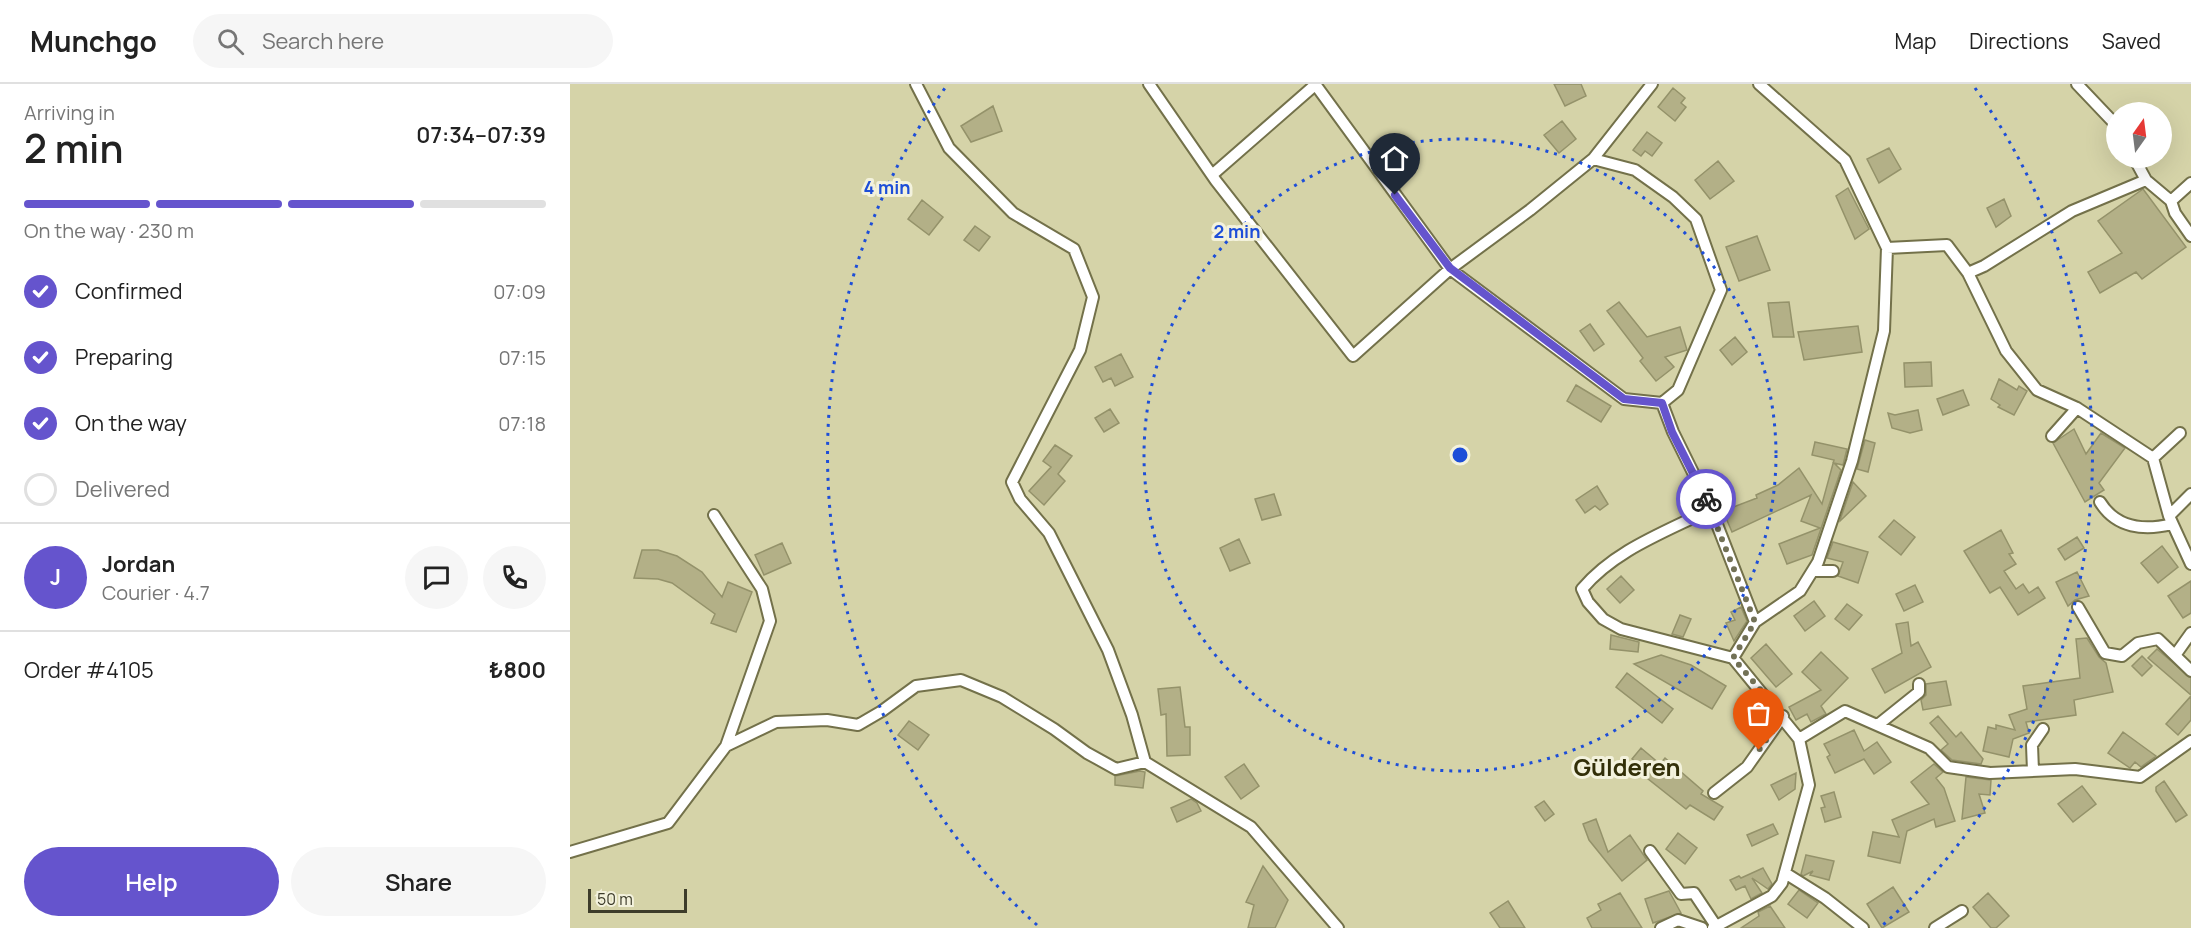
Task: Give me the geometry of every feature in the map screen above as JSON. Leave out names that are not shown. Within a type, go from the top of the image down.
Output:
[{"type":"street","points":[[916,84],[949,148],[1013,213],[1074,249],[1093,297],[1080,350],[1012,482],[1020,499],[1049,532],[1108,650],[1132,715],[1145,762],[1251,827],[1338,928]]},
{"type":"street","points":[[1149,84],[1212,175],[1353,356],[1450,268],[1530,210],[1593,159],[1652,84]]},
{"type":"street","points":[[1733,658],[1755,622],[1800,591],[1818,562],[1852,460],[1884,331],[1887,248],[1845,160],[1759,84]]},
{"type":"street","points":[[2077,84],[2106,114]]},
{"type":"street","points":[[1212,175],[1315,85],[1450,268],[1624,399],[1662,403],[1678,390],[1721,290],[1696,219],[1673,197],[1635,170],[1593,159]]},
{"type":"street","points":[[2139,168],[2146,180],[2171,201],[2175,213],[2191,236]]},
{"type":"street","points":[[1968,273],[1984,266],[2072,211],[2146,180]]},
{"type":"street","points":[[2171,201],[2191,183]]},
{"type":"street","points":[[1887,248],[1947,245],[1968,273],[2006,351],[2037,390],[2077,408],[2153,458],[2171,520],[2191,564]]},
{"type":"street","points":[[1662,403],[1672,432],[1712,509],[1755,622]]},
{"type":"street","points":[[2052,436],[2077,408]]},
{"type":"street","points":[[2153,458],[2180,433]]},
{"type":"street","points":[[2100,502],[2108,515],[2118,522],[2154,528],[2171,520],[2191,494]]},
{"type":"street","points":[[1650,851],[1681,894],[1694,893],[1715,927],[1772,896],[1782,884],[1809,785],[1799,739],[1783,716],[1733,658],[1621,629],[1603,619],[1588,602],[1582,589],[1596,572],[1617,555],[1712,509]]},
{"type":"street","points":[[570,852],[668,823],[726,746],[770,621],[762,589],[714,515]]},
{"type":"street","points":[[1813,571],[1833,571]]},
{"type":"street","points":[[2078,607],[2104,652],[2122,656],[2138,643],[2158,639],[2191,671]]},
{"type":"street","points":[[2176,654],[2191,633]]},
{"type":"street","points":[[726,746],[776,722],[827,720],[858,725],[916,686],[961,680],[1002,697],[1054,729],[1087,753],[1116,769],[1145,762]]},
{"type":"street","points":[[1879,724],[1919,692],[1918,684]]},
{"type":"street","points":[[1799,739],[1845,711],[1879,724],[1929,748],[1948,767],[1990,773],[2075,769],[2140,777],[2191,741]]},
{"type":"street","points":[[1714,793],[1747,767],[1783,716]]},
{"type":"street","points":[[2033,771],[2032,744],[2043,729]]},
{"type":"street","points":[[1785,873],[1825,898],[1863,928]]},
{"type":"street","points":[[1935,928],[1962,911]]},
{"type":"street","points":[[1661,928],[1678,920],[1702,928]]},
{"type":"building","points":[[1554,84],[1581,84],[1586,96],[1565,106]]},
{"type":"building","points":[[1673,88],[1685,98],[1681,103],[1686,107],[1675,121],[1658,107]]},
{"type":"building","points":[[993,106],[1002,131],[971,142],[961,126]]},
{"type":"building","points":[[1562,121],[1576,139],[1559,153],[1544,135]]},
{"type":"building","points":[[1647,132],[1662,143],[1652,156],[1645,151],[1641,156],[1633,150]]},
{"type":"building","points":[[1889,148],[1901,169],[1879,183],[1867,159]]},
{"type":"building","points":[[1718,161],[1734,181],[1710,199],[1695,180]]},
{"type":"building","points":[[1848,188],[1869,229],[1855,239],[1836,196]]},
{"type":"building","points":[[2143,189],[2186,247],[2142,279],[2136,272],[2100,293],[2088,272],[2122,253],[2098,221]]},
{"type":"building","points":[[2004,199],[2011,216],[1996,227],[1987,208]]},
{"type":"building","points":[[922,200],[943,217],[929,235],[908,219]]},
{"type":"building","points":[[975,226],[990,237],[979,251],[964,240]]},
{"type":"building","points":[[1757,236],[1770,270],[1739,281],[1726,247]]},
{"type":"building","points":[[1619,302],[1647,337],[1680,327],[1687,350],[1665,357],[1674,367],[1656,381],[1640,361],[1643,358],[1607,311]]},
{"type":"building","points":[[1789,302],[1794,337],[1773,337],[1768,303]]},
{"type":"building","points":[[1590,324],[1604,344],[1594,351],[1580,331]]},
{"type":"building","points":[[1858,326],[1862,352],[1804,360],[1798,332]]},
{"type":"building","points":[[1735,337],[1747,352],[1732,365],[1720,350]]},
{"type":"building","points":[[1121,354],[1133,377],[1115,386],[1111,378],[1103,382],[1095,367]]},
{"type":"building","points":[[1931,362],[1932,386],[1905,387],[1904,363]]},
{"type":"building","points":[[1999,379],[2017,390],[2019,386],[2027,391],[2014,415],[1998,407],[2000,405],[1991,399]]},
{"type":"building","points":[[1576,385],[1611,406],[1601,422],[1567,401]]},
{"type":"building","points":[[1963,390],[1969,405],[1943,415],[1937,399]]},
{"type":"building","points":[[1110,409],[1119,423],[1104,432],[1095,418]]},
{"type":"building","points":[[1918,410],[1922,430],[1910,433],[1892,428],[1888,413],[1895,415]]},
{"type":"building","points":[[2074,429],[2086,454],[2101,433],[2125,448],[2099,483],[2104,490],[2085,502],[2053,443]]},
{"type":"building","points":[[1865,440],[1875,443],[1868,472],[1857,469]]},
{"type":"building","points":[[1815,442],[1847,449],[1843,465],[1834,463],[1841,470],[1812,555],[1787,564],[1779,544],[1820,528],[1801,521],[1811,495],[1732,532],[1723,511],[1757,498],[1756,495],[1778,485],[1799,468],[1822,504],[1834,460],[1812,455]]},
{"type":"building","points":[[1055,445],[1072,456],[1058,474],[1065,481],[1044,505],[1029,491],[1051,467],[1043,461]]},
{"type":"building","points":[[1853,482],[1866,496],[1840,521],[1840,520]]},
{"type":"building","points":[[1597,486],[1608,504],[1600,510],[1595,506],[1585,513],[1576,500]]},
{"type":"building","points":[[1274,494],[1281,515],[1262,520],[1255,499]]},
{"type":"building","points":[[1894,520],[1915,537],[1901,555],[1879,537]]},
{"type":"building","points":[[2001,530],[2013,553],[2009,554],[2016,564],[2004,571],[2016,589],[2023,584],[2029,593],[2038,587],[2045,598],[2018,615],[2000,587],[1990,593],[1964,551]]},
{"type":"building","points":[[2077,537],[2084,548],[2065,560],[2058,549]]},
{"type":"building","points":[[1239,539],[1250,563],[1230,571],[1220,548]]},
{"type":"building","points":[[1833,542],[1868,552],[1858,583],[1838,576],[1843,562],[1827,558]]},
{"type":"building","points":[[782,543],[791,563],[764,575],[755,555]]},
{"type":"building","points":[[2162,546],[2178,567],[2158,583],[2141,563]]},
{"type":"building","points":[[642,550],[658,550],[677,556],[702,572],[722,597],[728,582],[752,592],[736,632],[711,623],[715,614],[672,583],[658,579],[634,578]]},
{"type":"building","points":[[2077,572],[2089,596],[2075,600],[2068,606],[2056,582]]},
{"type":"building","points":[[1621,576],[1634,590],[1620,603],[1607,589]]},
{"type":"building","points":[[2191,581],[2191,613],[2183,618],[2168,596]]},
{"type":"building","points":[[1915,585],[1923,602],[1904,611],[1896,594]]},
{"type":"building","points":[[1814,601],[1825,616],[1805,631],[1794,616]]},
{"type":"building","points":[[1847,604],[1862,615],[1849,630],[1835,619]]},
{"type":"building","points":[[1741,607],[1747,621],[1734,641],[1726,623],[1735,620],[1731,612]]},
{"type":"building","points":[[1680,615],[1691,619],[1683,637],[1672,634]]},
{"type":"building","points":[[1908,622],[1911,646],[1918,642],[1931,667],[1885,693],[1872,669],[1902,653],[1896,624]]},
{"type":"building","points":[[1611,635],[1639,642],[1638,652],[1610,649]]},
{"type":"building","points":[[2087,638],[2099,657],[2106,663],[2113,692],[2074,700],[2076,715],[2026,722],[2029,733],[2013,739],[2009,757],[1983,751],[1988,727],[1996,729],[1996,725],[2015,730],[2009,715],[2027,709],[2023,686],[2080,678],[2076,639]]},
{"type":"building","points":[[1766,644],[1792,674],[1776,687],[1751,658]]},
{"type":"building","points":[[2157,649],[2191,678],[2191,695],[2148,658]]},
{"type":"building","points":[[1821,652],[1848,678],[1821,706],[1826,714],[1811,722],[1807,714],[1796,720],[1789,707],[1821,690],[1802,672]]},
{"type":"building","points":[[1661,655],[1691,665],[1726,686],[1712,709],[1634,664]]},
{"type":"building","points":[[2142,656],[2152,666],[2142,676],[2132,666]]},
{"type":"building","points":[[1627,673],[1673,709],[1662,723],[1616,687]]},
{"type":"building","points":[[1946,681],[1951,705],[1923,710],[1921,700],[1926,695],[1926,684]]},
{"type":"building","points":[[1180,687],[1185,727],[1190,727],[1190,755],[1167,756],[1166,714],[1161,715],[1158,689]]},
{"type":"building","points":[[2191,696],[2191,720],[2178,735],[2166,724]]},
{"type":"building","points":[[1756,698],[1769,714],[1753,724],[1742,707]]},
{"type":"building","points":[[1938,716],[1956,737],[1961,732],[1983,759],[1981,764],[1952,760],[1941,750],[1948,744],[1930,723]]},
{"type":"building","points":[[909,721],[929,735],[918,750],[898,735]]},
{"type":"building","points":[[1854,730],[1864,751],[1877,742],[1891,762],[1874,774],[1864,759],[1835,773],[1827,757],[1830,755],[1824,744]]},
{"type":"building","points":[[2123,732],[2156,756],[2141,767],[2135,762],[2130,768],[2108,753]]},
{"type":"building","points":[[1641,748],[1660,764],[1665,758],[1703,791],[1701,794],[1723,807],[1714,820],[1690,805],[1686,809],[1647,778],[1650,774],[1632,759]]},
{"type":"building","points":[[1244,764],[1259,786],[1241,799],[1225,777]]},
{"type":"building","points":[[1934,764],[1943,772],[1936,778],[1944,788],[1955,821],[1936,827],[1934,819],[1907,831],[1900,863],[1868,856],[1873,832],[1899,837],[1892,820],[1929,804],[1911,782]]},
{"type":"building","points":[[1145,772],[1143,788],[1115,785],[1115,776]]},
{"type":"building","points":[[1796,773],[1795,789],[1779,800],[1771,785]]},
{"type":"building","points":[[1966,777],[1991,780],[1990,795],[1979,794],[1985,813],[1962,819]]},
{"type":"building","points":[[2164,781],[2187,815],[2176,822],[2156,791],[2156,787]]},
{"type":"building","points":[[2082,786],[2096,804],[2073,822],[2058,804]]},
{"type":"building","points":[[1834,792],[1841,817],[1825,822],[1821,808],[1825,807],[1821,796]]},
{"type":"building","points":[[1191,799],[1197,803],[1201,811],[1177,822],[1171,808]]},
{"type":"building","points":[[1544,801],[1554,814],[1545,821],[1535,807]]},
{"type":"building","points":[[1596,819],[1608,852],[1630,835],[1647,860],[1622,881],[1589,840],[1583,824]]},
{"type":"building","points":[[1773,824],[1778,834],[1752,846],[1747,835]]},
{"type":"building","points":[[1678,833],[1697,848],[1685,864],[1666,849]]},
{"type":"building","points":[[1806,855],[1834,861],[1829,880],[1810,875],[1813,871],[1803,876],[1801,874]]},
{"type":"building","points":[[1263,866],[1288,900],[1275,928],[1248,928],[1254,905],[1246,902]]},
{"type":"building","points":[[1763,868],[1772,884],[1768,889],[1752,878],[1762,893],[1751,899],[1745,886],[1736,890],[1730,880],[1739,876],[1741,878]]},
{"type":"building","points":[[1893,887],[1909,912],[1882,928],[1867,904]]},
{"type":"building","points":[[1799,890],[1818,903],[1807,918],[1788,904]]},
{"type":"building","points":[[1669,891],[1681,913],[1653,923],[1645,899]]},
{"type":"building","points":[[1620,893],[1642,928],[1592,928],[1587,918],[1601,910],[1598,904]]},
{"type":"building","points":[[1988,893],[2009,916],[1996,928],[1991,928],[1973,907]]},
{"type":"building","points":[[1508,901],[1525,928],[1500,928],[1490,913]]},
{"type":"building","points":[[1770,906],[1785,928],[1741,928],[1759,916],[1758,912]]},
{"type":"way so far","points":[[1706,499],[1712,509],[1755,622],[1733,658],[1783,716],[1759,750]]},
{"type":"district","name":"Gülderen","points":[[1627,768]]},
{"type":"route","points":[[1395,195],[1450,268],[1624,399],[1662,403],[1672,432],[1706,499]]}]
